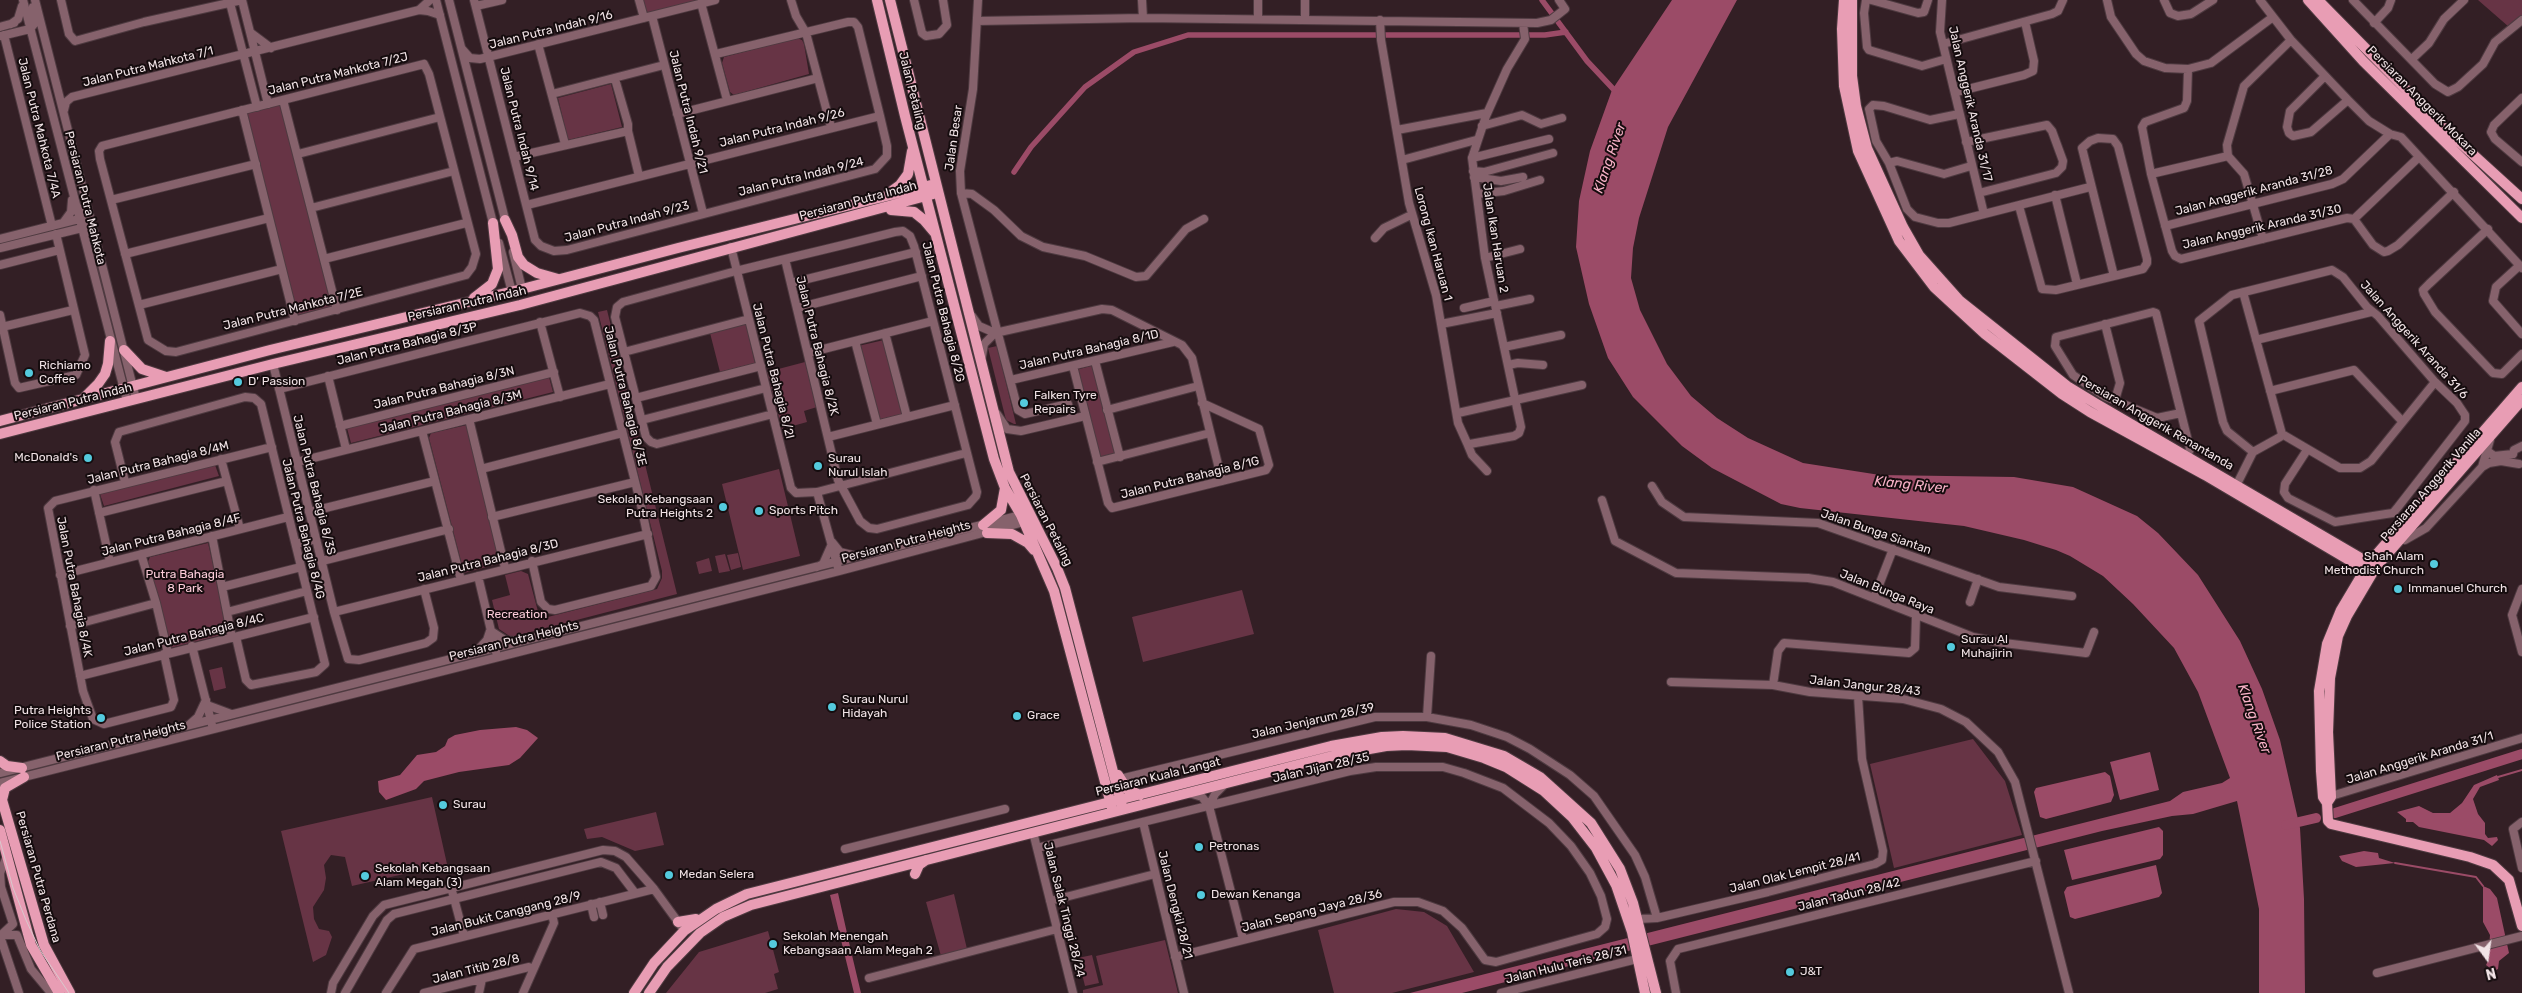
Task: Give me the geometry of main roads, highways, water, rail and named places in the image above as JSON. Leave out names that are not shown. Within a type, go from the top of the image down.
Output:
[{"type":"main road","name":"Jalan Petaling","points":[[877,0],[913,144],[931,190]]},
{"type":"main road","name":"Jalan Petaling","points":[[890,0],[931,190]]},
{"type":"main road","name":"Persiaran Anggerik Renantanda","points":[[1844,0],[1842,29],[1844,86],[1858,136],[1919,255],[1960,301],[1984,322],[2068,386],[2109,423],[2235,488],[2370,568]]},
{"type":"main road","name":"Persiaran Anggerik Renantanda","points":[[1852,0],[1852,76],[1858,136]]},
{"type":"main road","name":"Persiaran Anggerik Mokara","points":[[2308,0],[2363,61],[2522,218]]},
{"type":"main road","name":"Persiaran Anggerik Mokara","points":[[2318,0],[2445,129],[2522,199]]},
{"type":"main road","points":[[877,198],[896,188],[906,178],[910,170],[913,144]]},
{"type":"main road","name":"Persiaran Putra Indah","points":[[0,421],[128,387],[457,305],[517,292],[618,263],[877,198],[931,190]]},
{"type":"main road","name":"Persiaran Putra Indah","points":[[0,434],[272,364],[571,291],[731,247],[880,210],[931,190]]},
{"type":"main road","name":"Persiaran Petaling","points":[[931,190],[937,235],[994,459],[1005,488],[1026,517],[1065,588],[1112,766],[1117,806]]},
{"type":"main road","name":"Persiaran Petaling","points":[[931,190],[968,308],[1009,472],[1039,556],[1054,591],[1104,780],[1117,806]]},
{"type":"main road","points":[[880,210],[914,212],[937,235]]},
{"type":"main road","points":[[505,220],[518,257],[524,265],[537,273],[559,279]]},
{"type":"main road","points":[[457,305],[478,296],[486,290],[495,275],[499,261],[493,223]]},
{"type":"main road","points":[[678,248],[658,256],[655,260],[658,263],[678,261]]},
{"type":"main road","points":[[618,263],[642,260],[646,262],[643,268],[620,277]]},
{"type":"main road","points":[[478,314],[509,302],[517,292],[531,298],[571,291]]},
{"type":"main road","points":[[82,399],[90,393],[105,374],[108,364],[110,340]]},
{"type":"main road","points":[[124,350],[142,369],[158,376],[169,377]]},
{"type":"main road","name":"Persiaran Anggerik Vanilla","points":[[2327,799],[2319,742],[2320,677],[2327,644],[2347,598],[2522,387]]},
{"type":"main road","name":"Persiaran Anggerik Vanilla","points":[[2383,553],[2522,400]]},
{"type":"main road","name":"Persiaran Anggerik Renantanda","points":[[2092,408],[2187,456],[2235,488]]},
{"type":"main road","points":[[1005,488],[1001,510],[985,529],[1012,534],[1028,543],[1039,556]]},
{"type":"main road","points":[[2347,598],[2356,569],[2351,556],[2383,553]]},
{"type":"main road","name":"Persiaran Anggerik Vanilla","points":[[2370,568],[2338,636],[2333,658],[2328,693],[2328,821],[2344,828],[2470,856],[2493,865],[2509,880],[2522,926]]},
{"type":"main road","name":"Persiaran Kuala Langat","points":[[634,993],[654,963],[673,942],[679,925],[704,917],[737,898],[756,891],[1086,809],[1117,806],[1187,793],[1226,783],[1360,740],[1403,736],[1445,738],[1504,756],[1540,777],[1591,823],[1620,869],[1637,927]]},
{"type":"main road","name":"Persiaran Kuala Langat","points":[[649,993],[667,967],[691,941],[713,923],[751,905],[1033,832],[1117,806],[1140,795],[1363,749],[1407,745],[1448,747],[1484,758],[1506,767],[1544,791],[1583,830],[1608,868],[1637,927]]},
{"type":"main road","points":[[0,761],[23,772],[5,788],[1,796]]},
{"type":"main road","points":[[1112,766],[1127,789],[1140,795]]},
{"type":"main road","points":[[1086,809],[1097,800],[1104,780]]},
{"type":"main road","name":"Persiaran Putra Perdana","points":[[1,796],[44,945],[70,993]]},
{"type":"main road","name":"Persiaran Putra Perdana","points":[[0,830],[31,944],[59,993]]},
{"type":"main road","points":[[898,866],[904,866],[915,873],[919,865],[929,858]]},
{"type":"main road","points":[[682,951],[679,925],[713,923]]},
{"type":"main road","points":[[1637,927],[1645,993]]},
{"type":"main road","points":[[1640,955],[1656,993]]},
{"type":"water","name":"Klang River","points":[[1672,0],[1737,0],[1668,127],[1639,218],[1633,248],[1631,278],[1640,310],[1667,364],[1691,396],[1717,418],[1748,438],[1803,463],[1880,475],[2014,477],[2073,487],[2137,516],[2158,533],[2198,575],[2240,641],[2262,689],[2280,740],[2300,828],[2304,899],[2305,993],[2259,993],[2259,909],[2237,801],[2193,814],[2172,816],[2102,831],[1462,993],[1410,993],[2170,801],[2183,792],[2222,783],[2230,778],[2198,692],[2174,648],[2133,604],[2103,576],[2070,556],[2056,550],[2024,540],[1964,526],[1800,508],[1781,504],[1712,468],[1682,446],[1633,397],[1608,358],[1589,304],[1576,247],[1579,201],[1590,151],[1612,90]]},
{"type":"water","points":[[516,727],[527,730],[538,738],[520,758],[509,765],[459,772],[424,781],[416,789],[386,800],[379,792],[378,781],[400,775],[417,755],[436,752],[445,746],[448,739],[455,735],[480,730]]},
{"type":"water","points":[[2150,752],[2159,790],[2120,800],[2110,762]]},
{"type":"water","points":[[2105,772],[2110,776],[2114,795],[2111,802],[2046,819],[2040,817],[2034,792],[2036,788]]},
{"type":"water","points":[[2497,775],[2499,780],[2480,787],[2473,799],[2478,814],[2485,823],[2485,834],[2488,838],[2497,837],[2498,840],[2492,846],[2484,840],[2419,827],[2413,822],[2406,822],[2406,819],[2397,812],[2419,806],[2433,813],[2450,813],[2462,803],[2474,785]]},
{"type":"water","points":[[2159,827],[2163,831],[2163,855],[2160,859],[2072,880],[2064,850]]},
{"type":"water","points":[[2364,851],[2378,853],[2379,858],[2395,863],[2356,867],[2342,861],[2339,856]]},
{"type":"water","points":[[2156,865],[2162,893],[2159,897],[2075,919],[2070,917],[2064,892],[2067,887]]},
{"type":"water","points":[[2483,886],[2490,889],[2497,898],[2509,953],[2499,961],[2498,969],[2494,971],[2486,965],[2490,935],[2483,922]]},
{"type":"water","points":[[838,893],[861,993],[854,993],[830,895]]},
{"type":"waterway","points":[[1542,0],[1587,61],[1617,93]]},
{"type":"waterway","points":[[1014,172],[1031,147],[1085,87],[1134,52],[1188,35],[1545,35],[1566,32]]},
{"type":"waterway","points":[[2335,813],[2522,754]]},
{"type":"waterway","points":[[2498,777],[2522,770]]},
{"type":"waterway","points":[[2286,825],[2316,818]]},
{"type":"waterway","points":[[2395,863],[2476,877],[2483,886]]},
{"type":"tram line","points":[[0,841],[13,888],[26,920],[40,950],[69,993]]},
{"type":"place","name":"Richiamo Coffee","points":[[29,373]]},
{"type":"place","name":"D' Passion","points":[[238,382]]},
{"type":"place","name":"Falken Tyre Repairs","points":[[1024,403]]},
{"type":"place","name":"McDonald's","points":[[88,458]]},
{"type":"place","name":"Surau Nurul Islah","points":[[818,466]]},
{"type":"place","name":"Sekolah Kebangsaan Putra Heights 2","points":[[723,507]]},
{"type":"place","name":"Sports Pitch","points":[[759,511]]},
{"type":"place","name":"Shah Alam Methodist Church","points":[[2434,564]]},
{"type":"place","name":"Immanuel Church","points":[[2398,589]]},
{"type":"place","name":"Surau Al Muhajirin","points":[[1951,647]]},
{"type":"place","name":"Surau Nurul Hidayah","points":[[832,707]]},
{"type":"place","name":"Grace","points":[[1017,716]]},
{"type":"place","name":"Putra Heights Police Station","points":[[101,718]]},
{"type":"place","name":"Surau","points":[[443,805]]},
{"type":"place","name":"Petronas","points":[[1199,847]]},
{"type":"place","name":"Medan Selera","points":[[669,875]]},
{"type":"place","name":"Sekolah Kebangsaan Alam Megah (3)","points":[[365,876]]},
{"type":"place","name":"Dewan Kenanga","points":[[1201,895]]},
{"type":"place","name":"Sekolah Menengah Kebangsaan Alam Megah 2","points":[[773,944]]},
{"type":"place","name":"J&T","points":[[1790,972]]},
{"type":"park label","name":"Putra Bahagia 8 Park","points":[[185,582]]},
{"type":"park label","name":"Recreation","points":[[517,615]]}]
